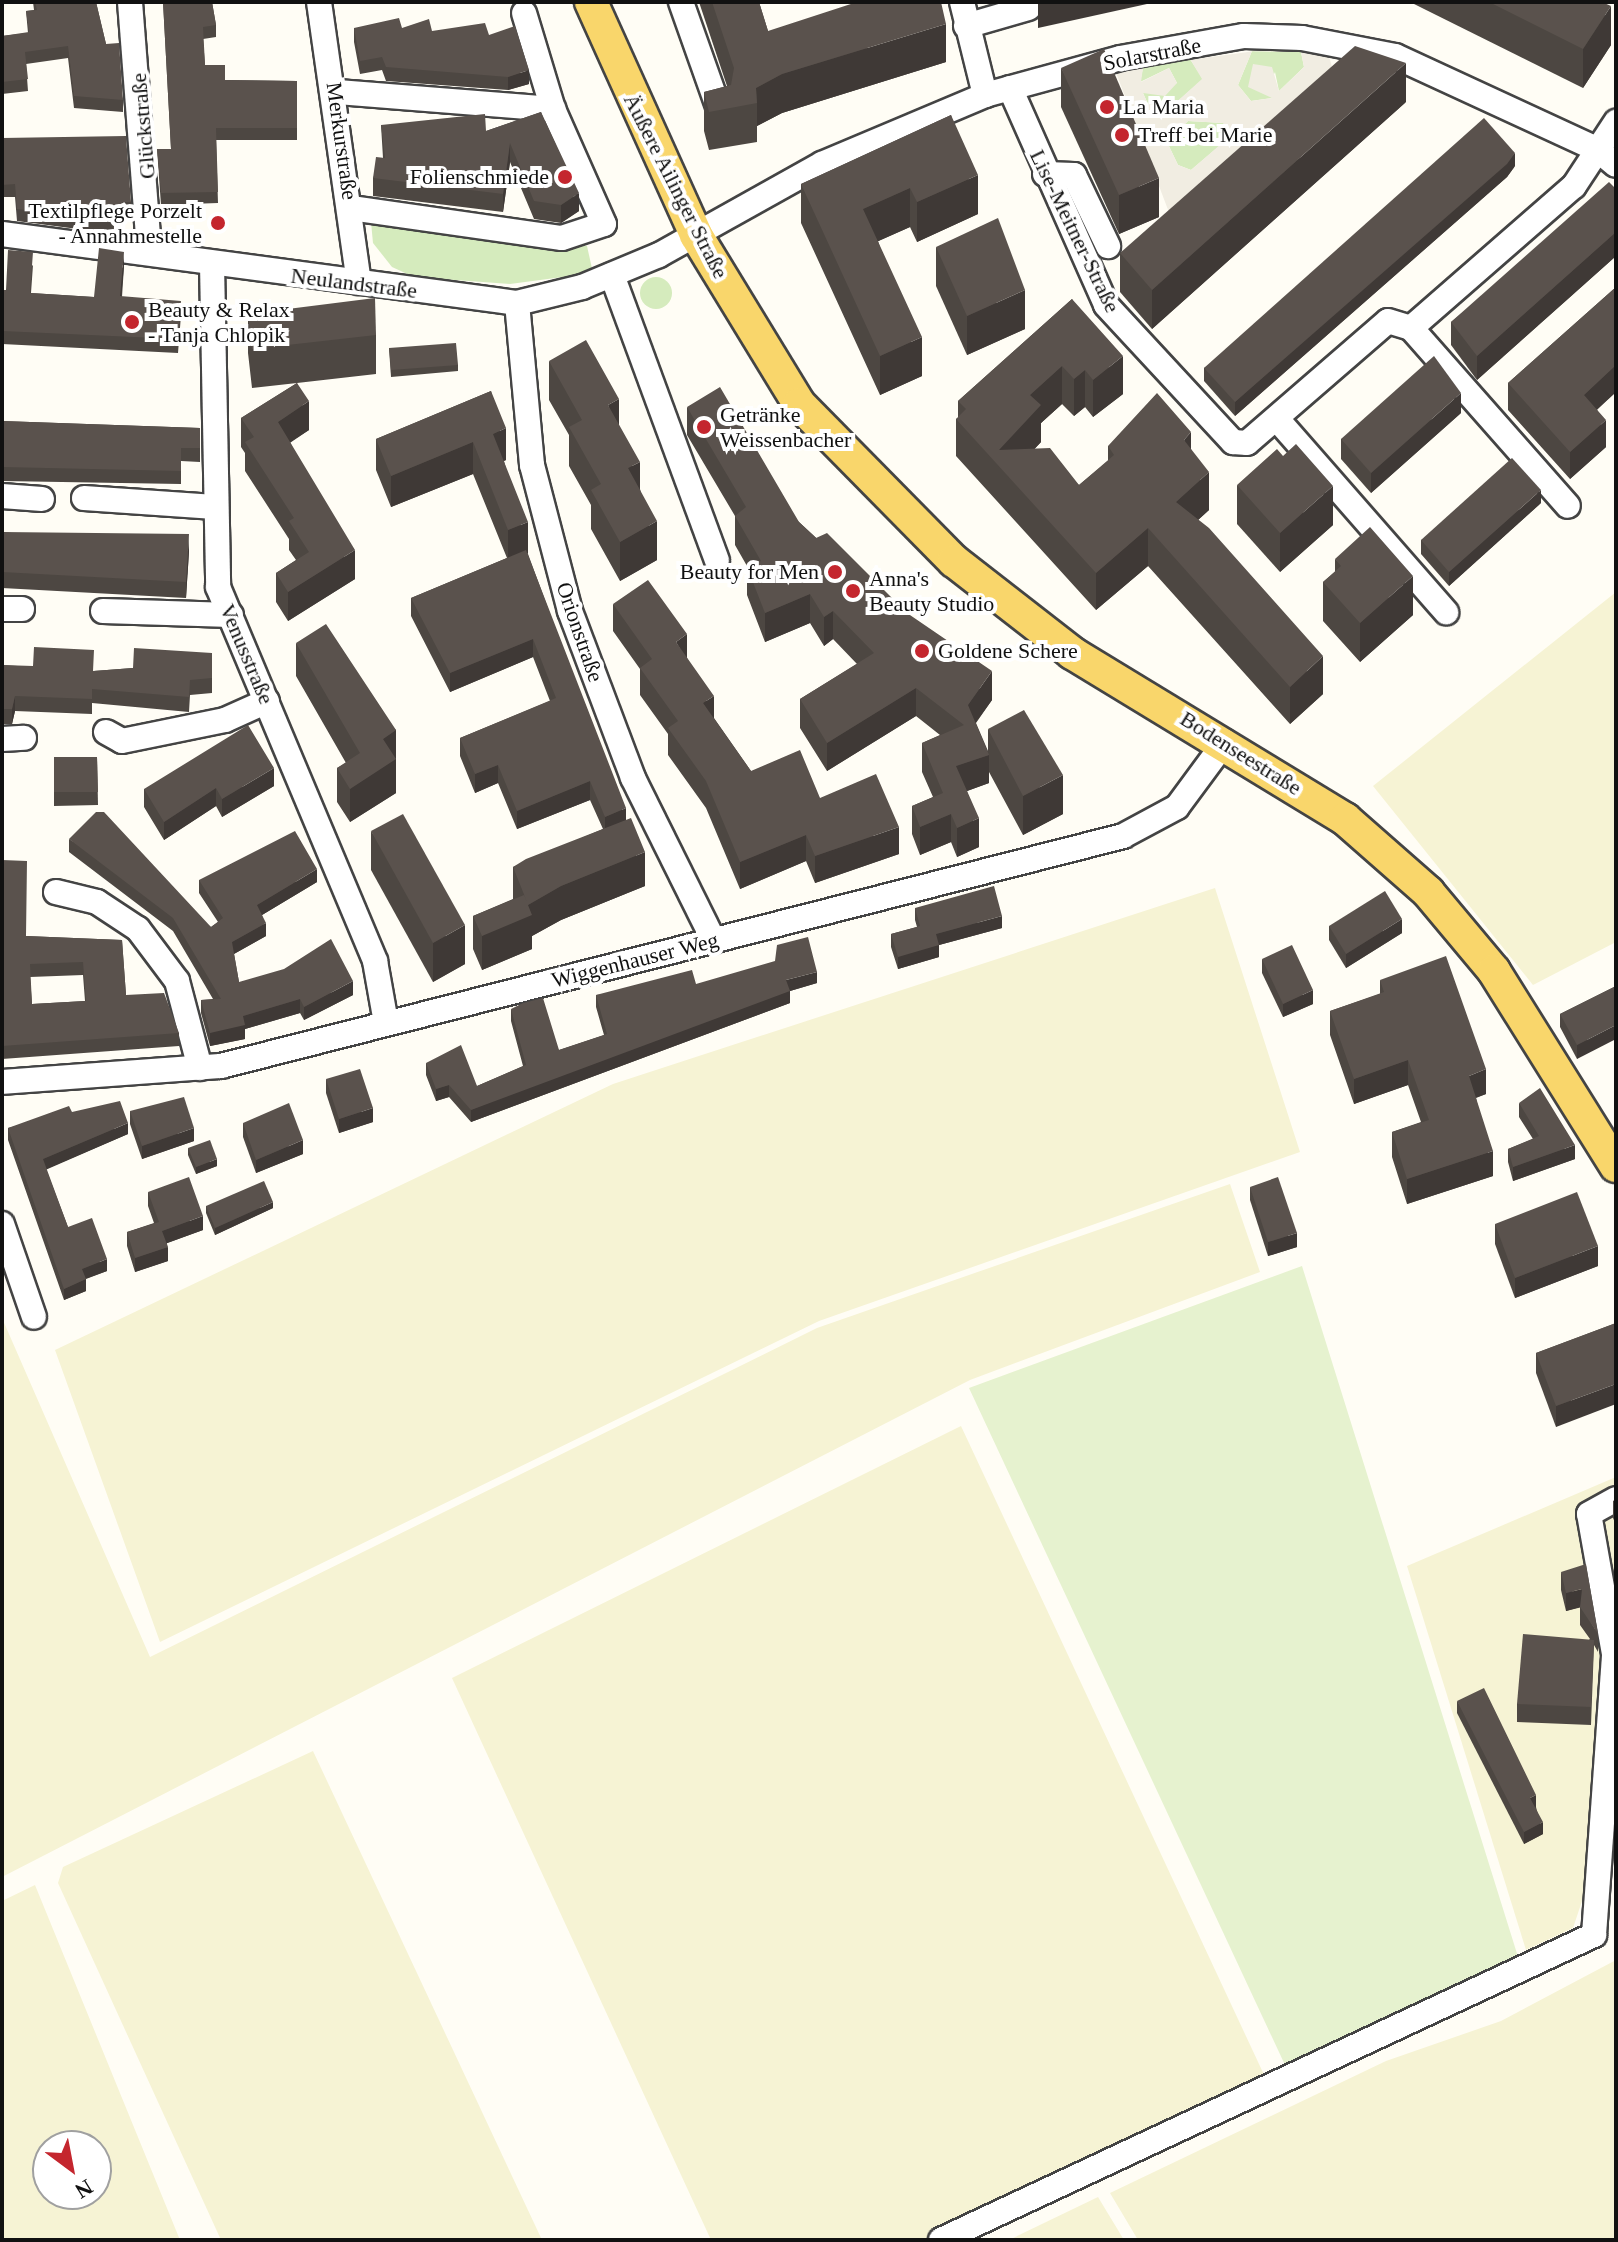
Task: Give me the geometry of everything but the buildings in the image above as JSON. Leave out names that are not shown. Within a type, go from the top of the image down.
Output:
[{"type":"main road","name":"Äußere Ailinger Straße","points":[[591,2],[696,235],[799,404]]},
{"type":"main road","name":"Bodenseestraße","points":[[799,404],[922,537],[1072,653],[1225,742],[1345,819],[1428,892],[1494,971],[1616,1166]]},
{"type":"street","name":"Glückstraße","points":[[130,2],[149,251]]},
{"type":"street","name":"Merkurstraße","points":[[319,2],[337,92],[359,282]]},
{"type":"street","points":[[681,2],[720,112]]},
{"type":"street","points":[[985,95],[964,14],[1028,8]]},
{"type":"street","points":[[351,208],[562,238],[593,233],[604,224],[553,109],[524,13]]},
{"type":"street","name":"Solarstraße","points":[[696,235],[822,164],[985,95],[1120,58],[1244,36],[1302,38],[1395,56],[1607,157]]},
{"type":"street","name":"Lise-Meitner-Straße","points":[[1010,88],[1045,174],[1106,305],[1221,436],[1247,443],[1388,321],[1411,328]]},
{"type":"street","points":[[337,92],[553,109]]},
{"type":"street","points":[[1568,506],[1411,328],[1607,157],[1616,122]]},
{"type":"street","points":[[1045,174],[1074,175],[1108,246]]},
{"type":"street","name":"Neulandstraße","points":[[2,234],[149,251],[212,264],[517,303],[612,275],[696,235]]},
{"type":"street","name":"Venusstraße","points":[[212,264],[218,587],[375,961],[386,1023]]},
{"type":"street","points":[[612,275],[717,560]]},
{"type":"street","name":"Orionstraße","points":[[517,303],[532,465],[570,611],[633,778],[714,941]]},
{"type":"street","points":[[1277,419],[1446,612]]},
{"type":"street","points":[[2,496],[42,499]]},
{"type":"street","points":[[84,498],[215,507]]},
{"type":"street","points":[[103,611],[231,615]]},
{"type":"street","points":[[106,732],[122,741],[225,720],[267,701]]},
{"type":"street","name":"Wiggenhauser Weg","points":[[2,1082],[200,1068],[1123,836],[1177,807],[1225,742]]},
{"type":"street","points":[[56,892],[97,902],[138,929],[177,981],[200,1068]]},
{"type":"street","points":[[2,1224],[34,1317]]},
{"type":"street","points":[[941,2240],[1594,1935],[1614,1672],[1589,1514],[1616,1499]]},
{"type":"shaded area","points":[[1284,47],[1328,53],[1333,70],[1170,215],[1115,70],[1176,62],[1143,68],[1141,82],[1169,68],[1177,83],[1165,96],[1143,93],[1148,104],[1171,107],[1202,79],[1190,60],[1252,51],[1238,85],[1251,101],[1272,98],[1248,87],[1253,64],[1272,67],[1279,91],[1304,67],[1301,52],[1254,51]],"holes":[[[1188,121],[1223,123],[1229,137],[1191,170],[1178,165],[1167,142]]]},
{"type":"shaded area","points":[[1616,592],[1616,942],[1533,985],[1373,786]]},
{"type":"shaded area","points":[[1215,888],[1300,1152],[819,1321],[160,1642],[55,1350],[613,1084]]},
{"type":"shaded area","points":[[1230,1184],[1260,1272],[970,1380],[2,1877],[2,1318],[150,1657],[817,1328]]},
{"type":"shaded area","points":[[961,1426],[1266,2079],[925,2240],[711,2240],[452,1678]]},
{"type":"shaded area","points":[[1616,1477],[1616,1799],[1573,1928],[1526,1950],[1407,1566]]},
{"type":"shaded area","points":[[313,1751],[542,2240],[221,2240],[58,1883],[63,1867]]},
{"type":"shaded area","points":[[35,1885],[180,2240],[2,2240],[2,1901]]},
{"type":"shaded area","points":[[1616,1960],[1616,2240],[1138,2240],[1110,2193],[1386,2061],[1501,2021]]},
{"type":"shaded area","points":[[1098,2197],[1124,2240],[1009,2240]]},
{"type":"green space","points":[[1252,51],[1301,52],[1304,67],[1279,91],[1275,72],[1267,90],[1272,98],[1251,101],[1238,85]]},
{"type":"green space","points":[[1190,59],[1203,79],[1171,107],[1148,104],[1143,93],[1177,83],[1169,68],[1140,82],[1143,68]]},
{"type":"green space","points":[[1188,121],[1224,123],[1230,137],[1191,170],[1178,165],[1167,142]]},
{"type":"green space","points":[[371,222],[587,246],[593,273],[510,284],[414,277],[392,267],[373,243]]},
{"type":"green space","points":[[656,277],[668,281],[672,293],[668,305],[656,309],[644,305],[640,293],[644,281]]},
{"type":"green space","points":[[1302,1266],[1519,1960],[1285,2065],[969,1388]]},
{"type":"place","name":"La Maria","points":[[1107,107]]},
{"type":"place","name":"Treff bei Marie","points":[[1122,135]]},
{"type":"place","name":"Folienschmiede","points":[[565,177]]},
{"type":"place","name":"Textilpflege Porzelt - Annahmestelle","points":[[218,223]]},
{"type":"place","name":"Beauty & Relax - Tanja Chlopik","points":[[132,322]]},
{"type":"place","name":"Getränke Weissenbacher","points":[[704,427]]},
{"type":"place","name":"Beauty for Men","points":[[835,572]]},
{"type":"place","name":"Anna's Beauty Studio","points":[[853,591]]},
{"type":"place","name":"Goldene Schere","points":[[922,651]]}]
